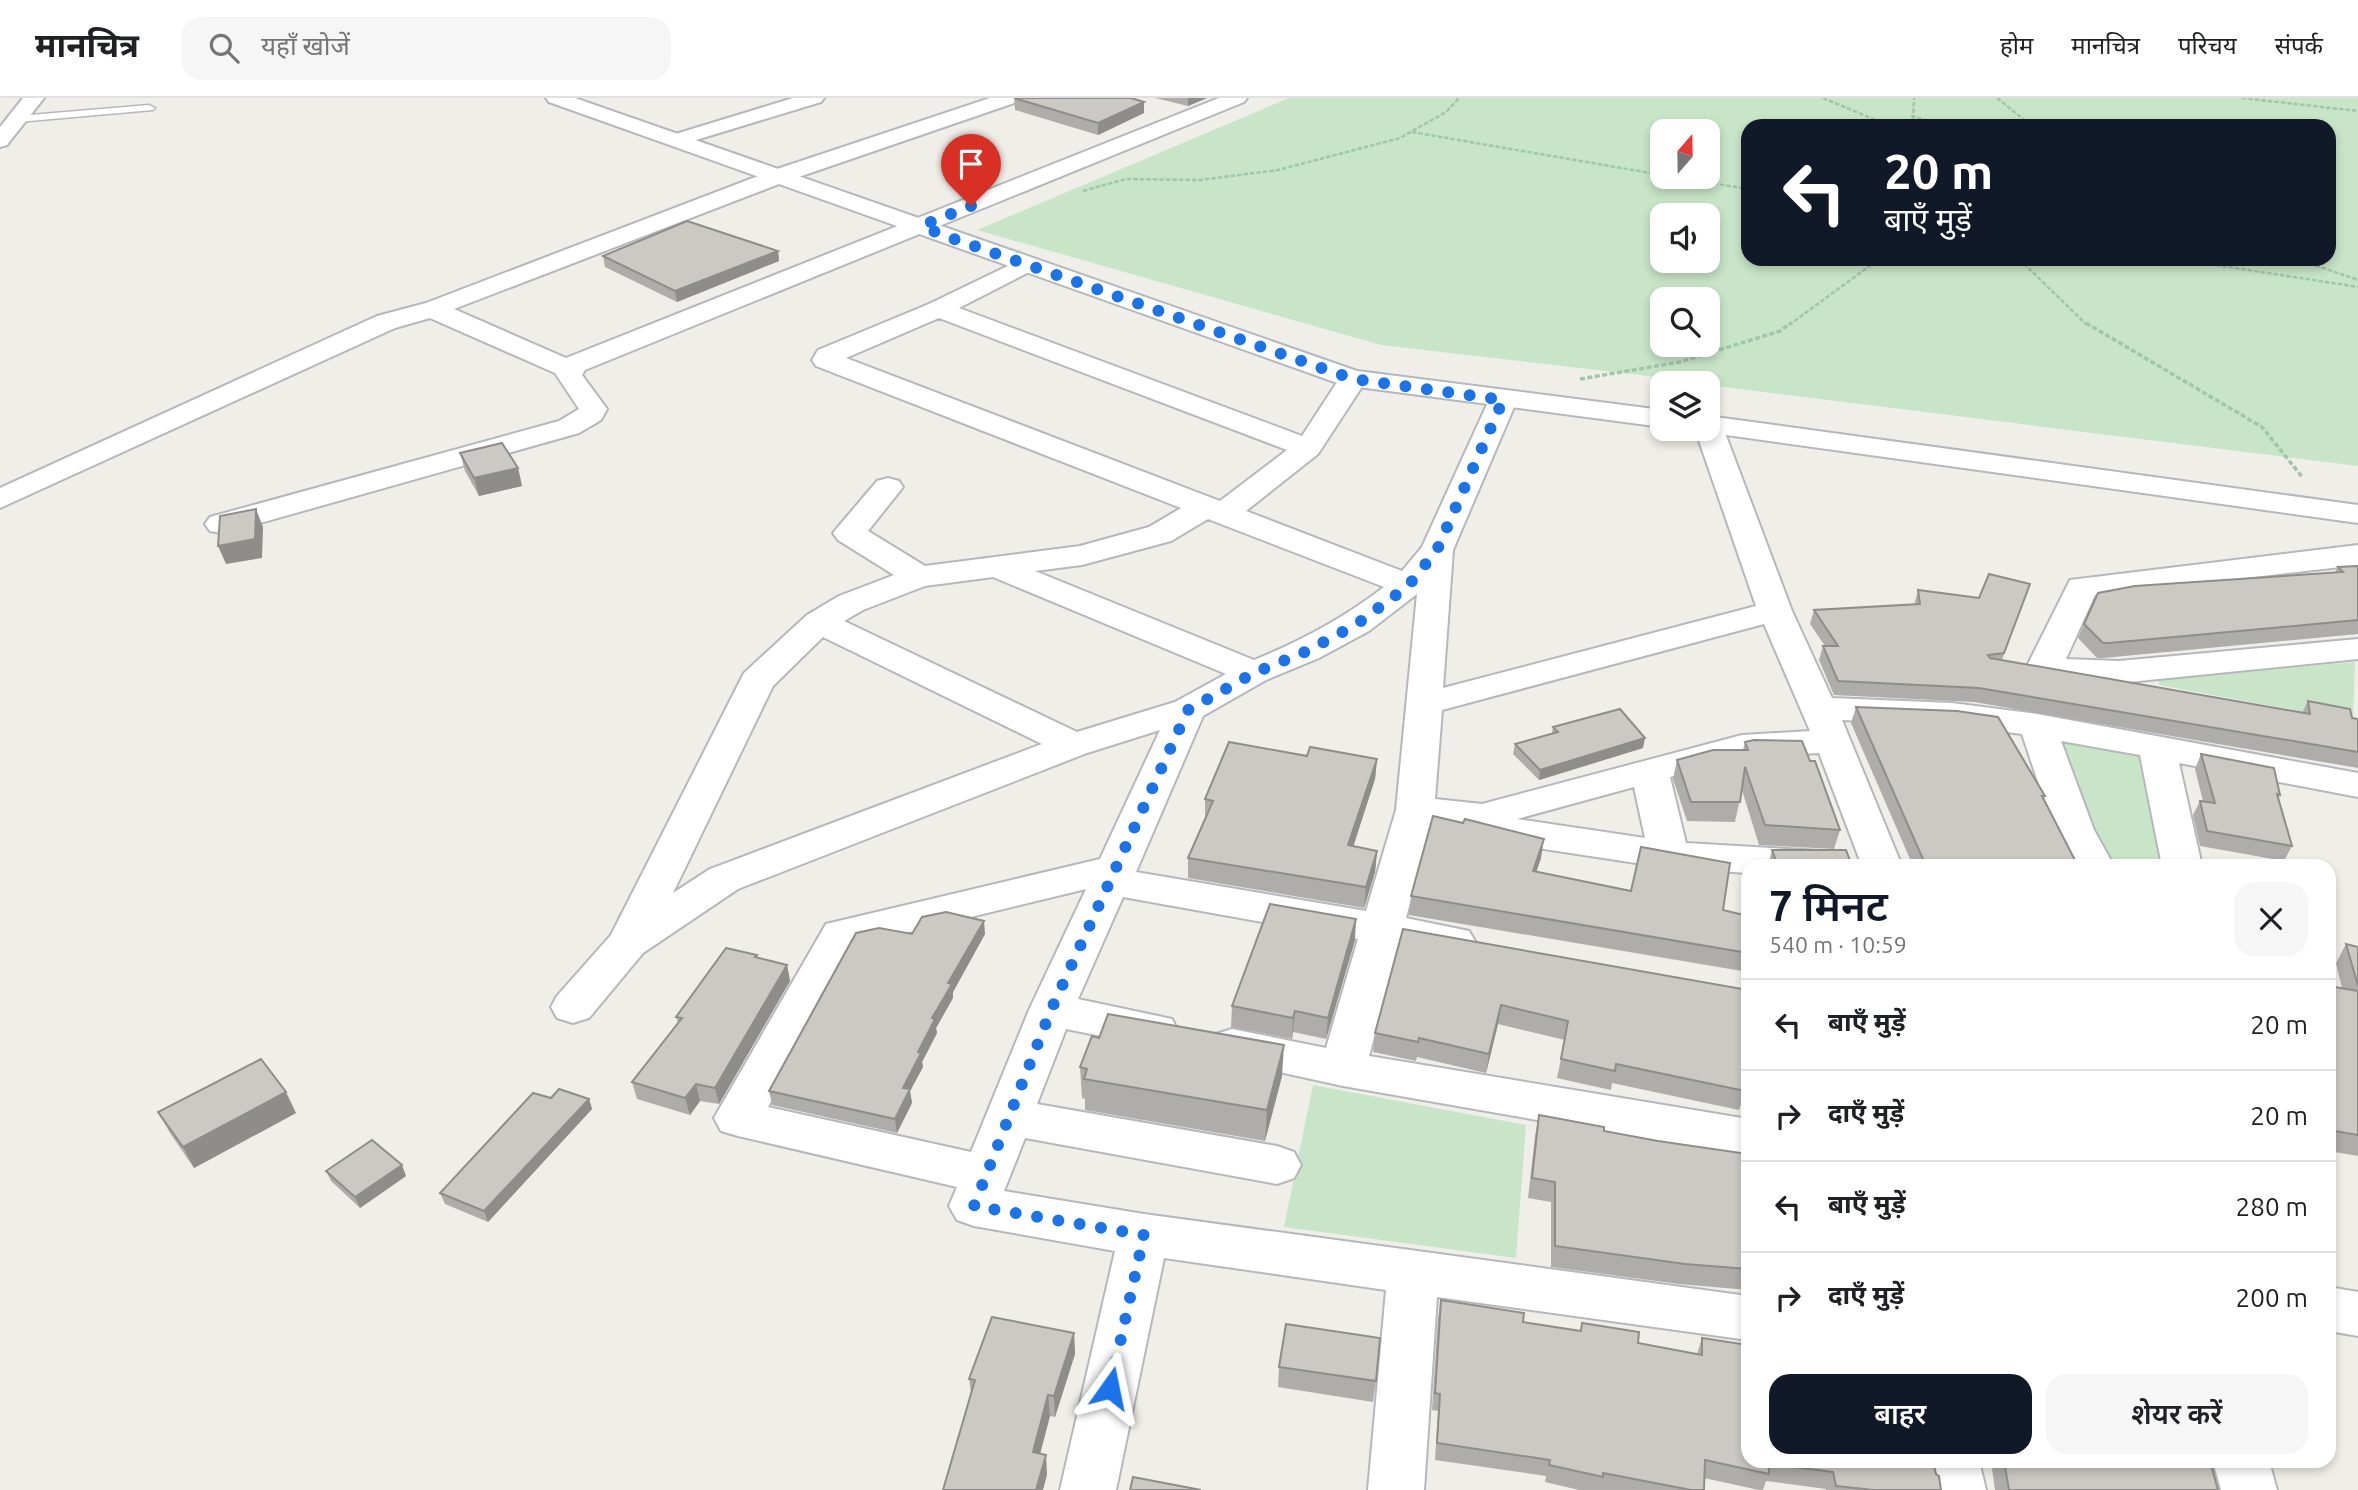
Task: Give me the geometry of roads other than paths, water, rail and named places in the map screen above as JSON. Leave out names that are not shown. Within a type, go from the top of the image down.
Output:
[{"type":"street","points":[[0,141],[34,98]]},
{"type":"street","points":[[556,98],[923,225],[1353,379],[1650,418]]},
{"type":"street","points":[[676,140],[814,98]]},
{"type":"street","points":[[0,499],[386,322],[435,308],[779,176],[1010,98]]},
{"type":"street","points":[[221,524],[569,427],[591,414],[593,409],[568,375],[569,369],[575,364],[1237,98]]},
{"type":"street","points":[[1155,108],[1191,117]]},
{"type":"street","points":[[1026,264],[937,309],[828,356],[826,360],[1408,586]]},
{"type":"street","points":[[435,308],[436,311],[569,369]]},
{"type":"street","points":[[937,309],[1308,448]]},
{"type":"street","points":[[573,1007],[628,943],[757,681],[819,622],[851,603],[919,578],[1082,555],[1160,534],[1216,510],[1308,448],[1353,379]]},
{"type":"street","points":[[628,943],[724,879],[1074,745],[1188,710],[1254,673],[1307,651],[1357,624],[1408,586],[1437,550],[1503,400]]},
{"type":"street","points":[[1720,427],[2358,514]]},
{"type":"street","points":[[1714,441],[1774,611],[1826,725],[1879,859]]},
{"type":"street","points":[[888,487],[849,533],[919,578]]},
{"type":"street","points":[[1343,1069],[1415,810],[1437,550]]},
{"type":"street","points":[[2358,555],[2082,587],[2044,668],[2119,672],[2358,649]]},
{"type":"street","points":[[995,566],[1254,673]]},
{"type":"street","points":[[1426,703],[1774,611]]},
{"type":"street","points":[[819,622],[1074,745]]},
{"type":"street","points":[[1188,710],[1115,875],[1051,1010],[974,1206],[1144,1235],[1741,1317]]},
{"type":"street","points":[[1415,810],[1482,816],[1649,769],[1826,725],[1952,713],[2037,725],[2358,785]]},
{"type":"street","points":[[2037,725],[2074,831],[2090,859]]},
{"type":"street","points":[[2157,749],[2181,859]]},
{"type":"street","points":[[1649,769],[1669,855]]},
{"type":"street","points":[[1482,816],[1504,830],[1669,855],[1741,859]]},
{"type":"street","points":[[988,1175],[738,1118],[841,934],[1115,875],[1381,929],[1490,947]]},
{"type":"street","points":[[1051,1010],[1343,1069],[1741,1137]]},
{"type":"street","points":[[1009,1117],[1277,1165]]},
{"type":"street","points":[[1088,1490],[1144,1235]]},
{"type":"street","points":[[1407,1489],[1413,1272]]},
{"type":"street","points":[[2336,1310],[2358,1314]]},
{"type":"street","points":[[1953,1468],[1958,1490]]},
{"type":"street","points":[[2243,1468],[2249,1490]]},
{"type":"lane","points":[[18,119],[149,108]]}]
